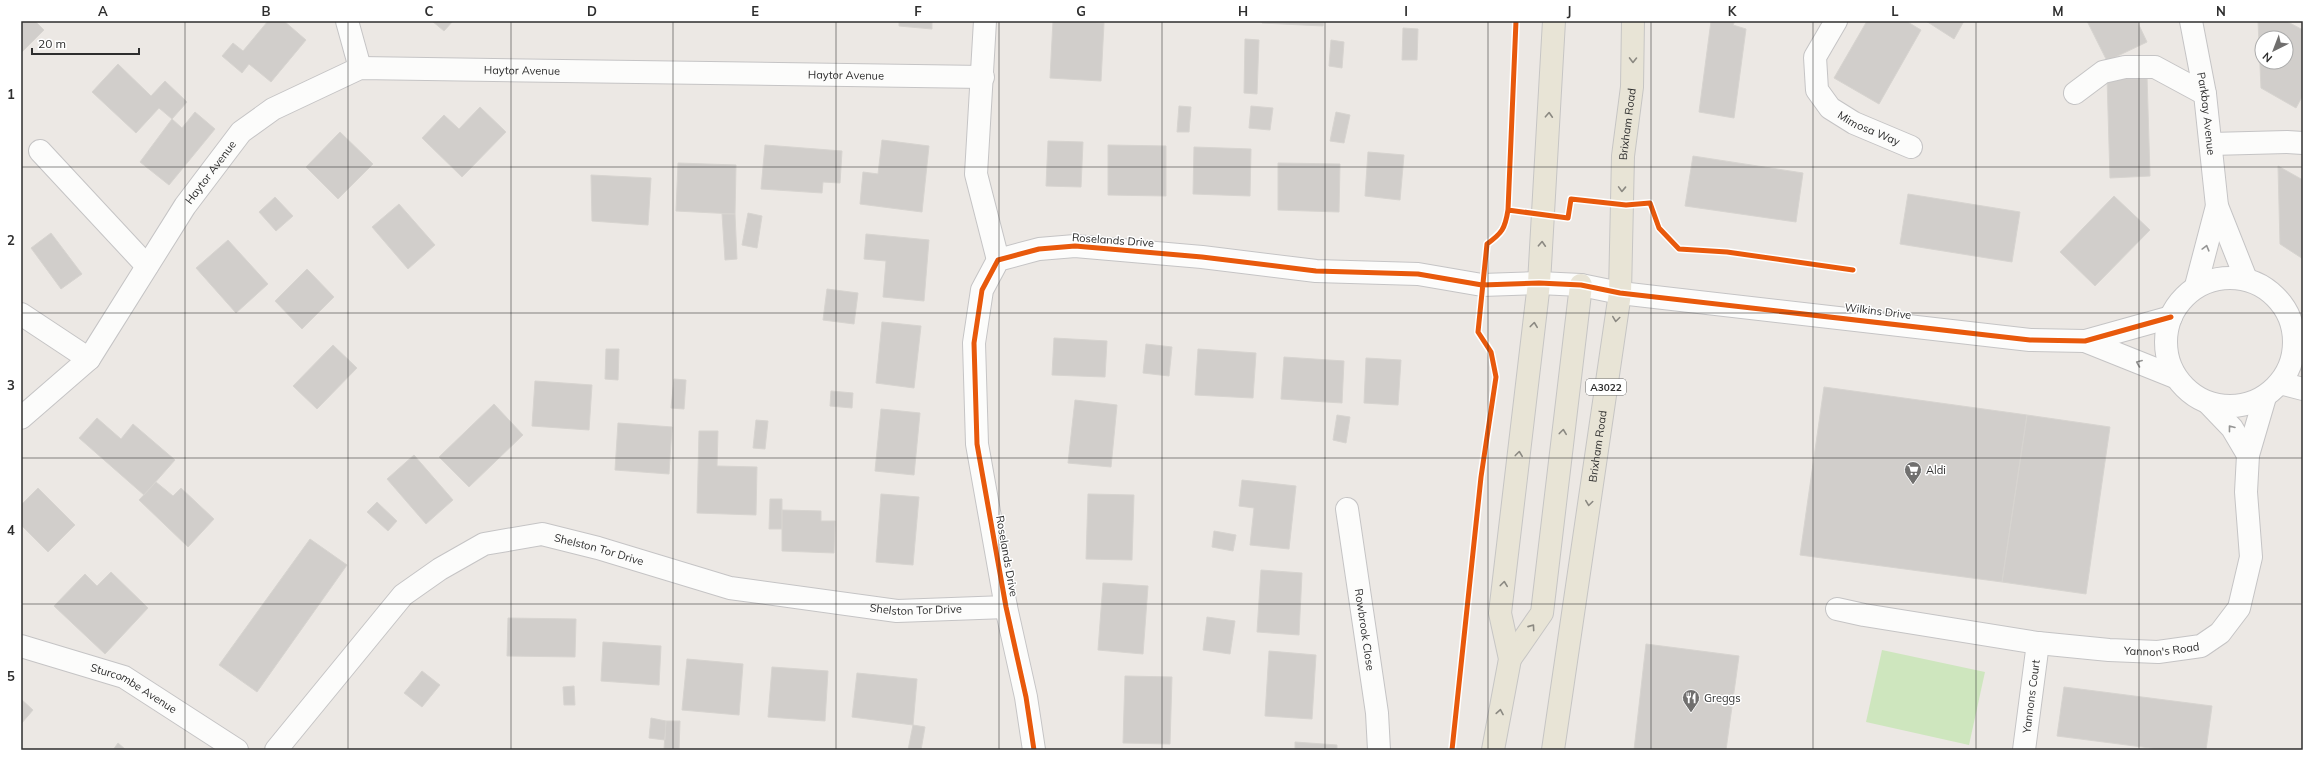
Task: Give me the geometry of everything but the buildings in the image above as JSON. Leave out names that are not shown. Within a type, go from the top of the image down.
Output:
[{"type":"main road","points":[[1494,750],[1510,659],[1500,613],[1539,283],[1554,21]]},
{"type":"main road","name":"Brixham Road","points":[[1553,750],[1620,293],[1623,156],[1632,87],[1633,21]]},
{"type":"main road","points":[[1510,659],[1542,613],[1581,285]]},
{"type":"street","points":[[347,21],[360,68]]},
{"type":"street","points":[[985,21],[983,77],[976,174],[998,260]]},
{"type":"street","name":"Mimosa Way","points":[[1836,21],[1815,57],[1817,90],[1830,108],[1854,123],[1911,147]]},
{"type":"street","name":"Parkbay Avenue","points":[[2191,21],[2205,94],[2217,206],[2246,279]]},
{"type":"street","points":[[2076,93],[2103,72],[2125,67],[2155,67],[2205,94]]},
{"type":"street","name":"Haytor Avenue","points":[[21,418],[89,359],[185,206],[241,132],[273,109],[360,68],[983,77]]},
{"type":"street","points":[[2211,144],[2303,143]]},
{"type":"street","points":[[40,152],[147,266]]},
{"type":"street","name":"Parkbay Avenue","points":[[2196,286],[2217,206]]},
{"type":"street","name":"Roselands Drive","points":[[1034,750],[1026,697],[1006,607],[978,444],[974,343],[982,290],[998,260],[1039,249],[1074,246],[1202,257],[1316,271],[1418,274],[1482,286],[1539,283],[1581,285]]},
{"type":"street","name":"Wilkins Drive","points":[[2218,277],[2246,279],[2273,296],[2285,311],[2297,332],[2294,339],[2291,361],[2272,390],[2252,404],[2235,407],[2209,404],[2192,395],[2175,377],[2167,358],[2166,335],[2171,317],[2185,297],[2196,286],[2218,277]]},
{"type":"street","name":"Wilkins Drive","points":[[1581,285],[1620,293],[2030,340],[2085,341],[2171,317]]},
{"type":"street","points":[[21,314],[89,359]]},
{"type":"street","name":"Wilkins Drive","points":[[2085,341],[2175,377]]},
{"type":"street","points":[[2272,390],[2303,389]]},
{"type":"street","name":"Yannon's Road","points":[[1837,609],[1939,628],[2038,643],[2158,652],[2201,646],[2220,633],[2239,608],[2251,557],[2246,492],[2248,455],[2272,390]]},
{"type":"street","points":[[2209,404],[2232,428],[2248,455]]},
{"type":"street","name":"Rowbrook Close","points":[[1347,509],[1377,713],[1379,750]]},
{"type":"street","name":"Shelston Tor Drive","points":[[276,750],[403,595],[440,569],[484,544],[542,534],[598,548],[730,588],[897,611],[1006,607]]},
{"type":"street","name":"Yannons Court","points":[[2024,750],[2038,643]]},
{"type":"street","name":"Sturcombe Avenue","points":[[21,646],[124,677],[237,750]]},
{"type":"green space","points":[[1882,650],[1985,672],[1969,745],[1866,722]]},
{"type":"cycle path","points":[[1452,750],[1481,477],[1496,377],[1491,352],[1478,332],[1487,244],[1502,230],[1506,222],[1508,210],[1516,21]]},
{"type":"cycle path","points":[[1508,210],[1568,218],[1571,199],[1626,205],[1650,203],[1659,228],[1679,249],[1727,252],[1853,270]]},
{"type":"cycle path","points":[[1034,750],[1026,697],[1006,607],[977,444],[974,343],[982,290],[998,260],[1039,249],[1075,246],[1202,257],[1316,271],[1418,274],[1482,285],[1539,283],[1581,285],[1620,293],[2030,340],[2085,341],[2171,317]]},
{"type":"place","name":"Aldi","points":[[1913,485]]},
{"type":"place","name":"Greggs","points":[[1691,713]]}]
